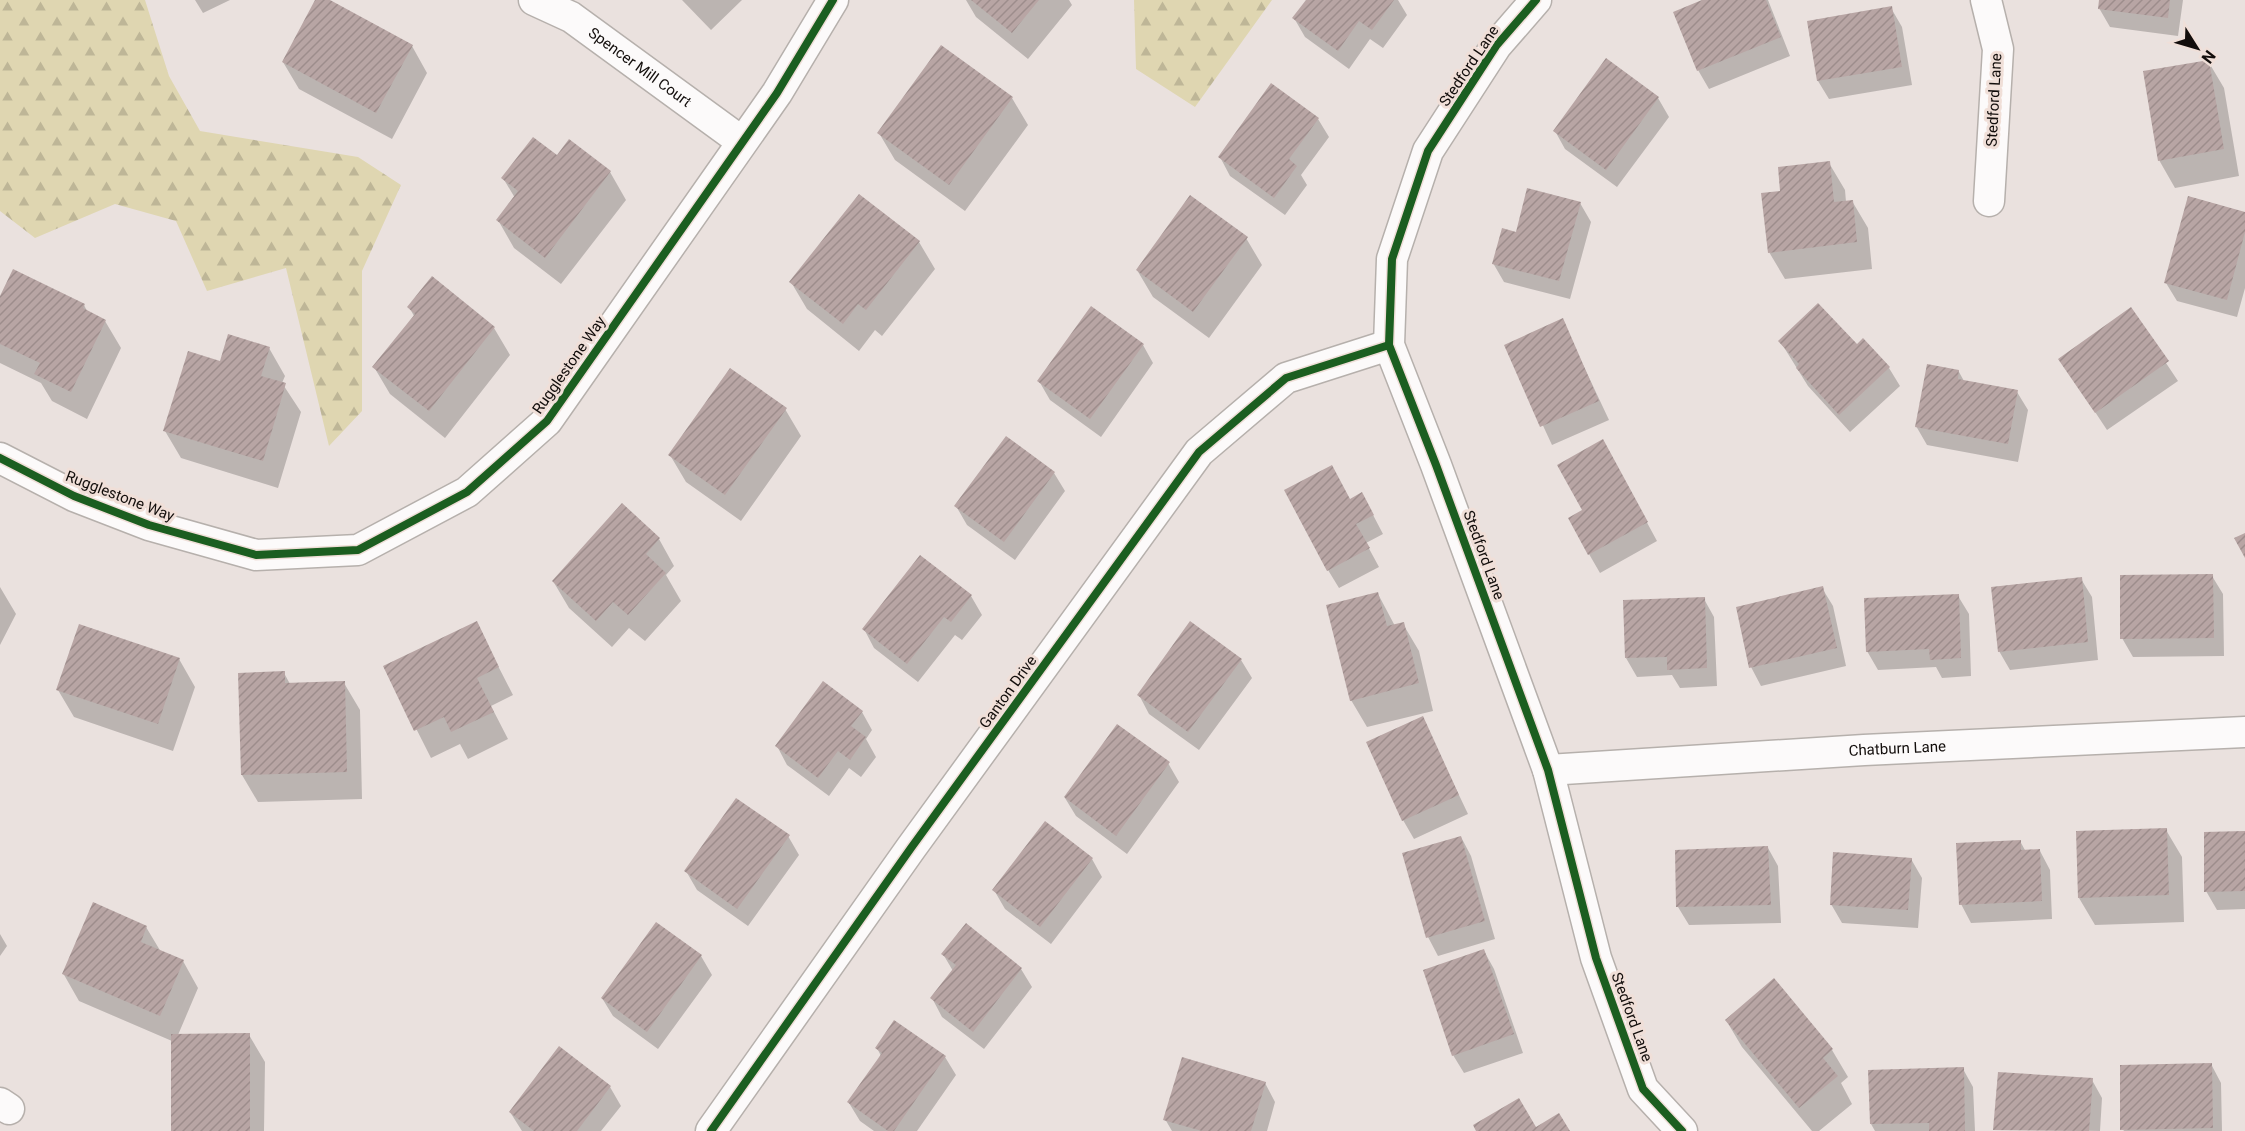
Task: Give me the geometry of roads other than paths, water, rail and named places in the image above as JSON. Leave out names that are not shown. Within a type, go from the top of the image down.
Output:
[{"type":"street","name":"Spencer Mill Court","points":[[534,0],[571,17],[741,141]]},
{"type":"street","name":"Rugglestone Way","points":[[0,458],[74,496],[149,525],[256,555],[358,550],[466,492],[547,421],[741,141],[777,93],[833,0]]},
{"type":"street","name":"Stedford Lane","points":[[1536,0],[1496,46],[1428,151],[1392,259],[1389,345],[1440,476],[1548,770],[1596,958],[1643,1089],[1682,1131]]},
{"type":"street","name":"Stedford Lane","points":[[1986,0],[1998,49],[1989,201]]},
{"type":"street","name":"Ganton Drive","points":[[711,1131],[910,848],[1199,452],[1286,378],[1389,345]]},
{"type":"street","name":"Chatburn Lane","points":[[1548,770],[1864,750],[2245,732]]}]
